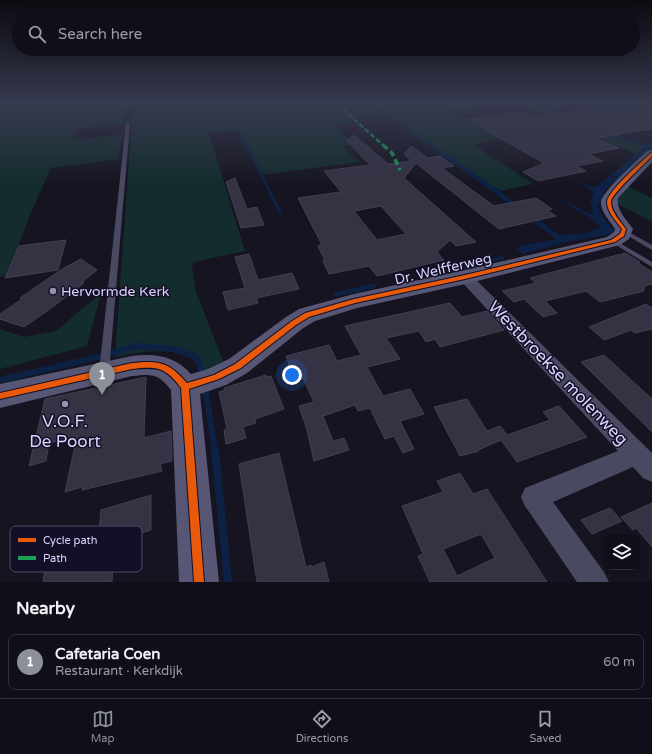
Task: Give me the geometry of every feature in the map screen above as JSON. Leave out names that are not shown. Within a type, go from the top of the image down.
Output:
[{"type":"street","points":[[618,236],[622,226],[612,212],[610,198],[652,154]]},
{"type":"street","name":"Dr. Welfferweg","points":[[196,384],[238,366],[294,323],[307,315],[354,301],[465,277],[618,236]]},
{"type":"street","name":"Westbroekse molenweg","points":[[465,277],[645,462]]},
{"type":"street","points":[[0,396],[132,366],[155,365],[169,370],[176,376],[196,384],[199,582]]},
{"type":"street","points":[[594,582],[534,497],[645,462]]},
{"type":"lane","points":[[104,372],[127,131]]},
{"type":"lane","points":[[618,236],[652,248]]},
{"type":"lane","points":[[618,236],[652,264]]},
{"type":"green space","points":[[0,131],[76,131],[73,140],[122,135],[119,159],[51,168],[29,217],[8,275],[0,277]]},
{"type":"green space","points":[[131,131],[236,131],[209,133],[245,251],[198,261],[192,264],[195,289],[223,361],[207,372],[190,358],[172,352],[153,351],[115,357]]},
{"type":"green space","points":[[238,131],[340,131],[353,144],[342,146],[359,162],[261,175]]},
{"type":"green space","points":[[412,131],[485,131],[499,139],[473,145],[533,184],[500,191]]},
{"type":"green space","points":[[582,131],[609,131],[652,147],[641,156]]},
{"type":"green space","points":[[627,186],[652,198],[652,222],[616,203],[621,193]]},
{"type":"green space","points":[[101,293],[87,346],[0,369],[0,329],[24,337],[56,331]]},
{"type":"water","points":[[407,131],[412,131],[483,179],[559,235],[583,234],[600,227],[597,223],[582,213],[472,145],[558,198],[590,214],[593,214],[591,201],[595,193],[579,182],[597,188],[604,182],[609,185],[603,192],[598,204],[601,213],[614,231],[610,234],[566,242],[523,254],[515,249],[520,246],[556,239]]},
{"type":"building","points":[[488,131],[638,131],[595,138],[619,148],[588,154],[603,161],[576,166],[586,171],[538,181],[523,172],[544,163]]},
{"type":"building","points":[[354,135],[388,164],[412,161],[404,154],[411,146],[428,158],[440,156],[454,166],[442,168],[494,206],[536,198],[552,209],[547,210],[556,216],[499,229],[416,163],[404,178],[476,242],[456,246],[450,240],[437,252],[444,260],[377,276],[369,266],[329,274],[318,246],[322,245],[298,198],[341,192],[324,171],[370,165],[347,141]],"holes":[[[381,206],[406,234],[377,240],[354,211]]]},
{"type":"building","points":[[235,178],[247,209],[257,207],[264,225],[241,228],[226,182]]},
{"type":"building","points":[[66,240],[58,270],[5,278],[19,246]]},
{"type":"building","points":[[625,253],[640,262],[638,263],[652,272],[652,284],[644,286],[644,291],[600,302],[586,291],[545,301],[557,313],[543,317],[524,299],[514,302],[502,291],[536,283],[530,278]]},
{"type":"building","points":[[249,254],[258,280],[292,273],[299,289],[256,298],[258,303],[228,310],[223,292],[245,288],[235,257]]},
{"type":"building","name":"Hervormde Kerk","points":[[81,259],[97,270],[82,282],[84,283],[50,309],[24,327],[0,319],[0,314],[22,299],[20,298],[62,269]]},
{"type":"building","points":[[450,303],[462,317],[487,311],[504,330],[440,347],[435,339],[426,342],[419,331],[386,338],[400,359],[367,367],[383,396],[410,389],[424,414],[400,421],[414,449],[403,453],[394,436],[385,439],[370,408],[358,411],[355,405],[323,416],[333,441],[344,438],[349,450],[314,461],[307,430],[299,406],[314,402],[303,378],[295,380],[286,356],[329,345],[337,361],[361,355],[345,326]]},
{"type":"building","points":[[646,304],[652,308],[652,329],[635,333],[631,330],[604,340],[589,327]]},
{"type":"building","points":[[604,355],[652,399],[652,432],[581,362]]},
{"type":"building","points":[[266,375],[266,377],[271,376],[284,409],[255,419],[256,423],[243,427],[246,438],[226,444],[224,430],[227,429],[219,392],[225,390],[224,388]]},
{"type":"building","points":[[146,377],[144,438],[171,431],[172,461],[160,464],[162,471],[82,490],[82,487],[65,492],[77,436],[49,443],[46,461],[29,466],[45,399]]},
{"type":"building","points":[[467,399],[487,431],[500,426],[507,435],[550,420],[543,412],[559,406],[587,437],[517,462],[501,440],[478,450],[479,451],[460,456],[434,407]]},
{"type":"building","points":[[279,453],[306,567],[311,565],[312,567],[324,562],[329,582],[257,582],[239,464]]},
{"type":"building","points":[[460,473],[473,494],[487,489],[547,582],[430,582],[418,556],[423,554],[402,506],[443,492],[437,481]],"holes":[[[481,534],[495,558],[457,576],[443,549]]]},
{"type":"building","points":[[151,495],[151,530],[142,533],[142,526],[100,526],[101,510]]},
{"type":"building","points":[[652,503],[652,547],[636,528],[633,530],[621,517]]},
{"type":"building","points":[[610,508],[622,521],[592,534],[581,520]]},
{"type":"building","points":[[44,572],[112,572],[112,582],[43,582]]},
{"type":"waterway","points":[[239,131],[246,146]]},
{"type":"waterway","points":[[606,133],[617,138],[650,146]]},
{"type":"waterway","points":[[246,145],[273,198]]},
{"type":"waterway","points":[[646,145],[651,146]]},
{"type":"waterway","points":[[596,201],[600,189],[652,145]]},
{"type":"waterway","points":[[272,197],[280,212]]},
{"type":"waterway","points":[[480,263],[502,258]]},
{"type":"waterway","points":[[466,267],[480,263]]},
{"type":"waterway","points":[[336,294],[374,286]]},
{"type":"waterway","points":[[0,380],[102,356],[136,346]]},
{"type":"waterway","points":[[140,346],[149,347]]},
{"type":"waterway","points":[[133,347],[149,347]]},
{"type":"waterway","points":[[149,347],[153,347]]},
{"type":"waterway","points":[[149,347],[176,349],[196,357],[204,376]]},
{"type":"waterway","points":[[205,387],[215,451]]},
{"type":"waterway","points":[[215,450],[228,582]]},
{"type":"marked path","points":[[367,131],[392,153],[400,170]]},
{"type":"cycle path","points":[[185,387],[216,377],[238,366],[294,323],[307,315],[354,301],[465,277],[613,241],[622,235],[624,229],[612,212],[609,203],[610,198],[652,154]]},
{"type":"cycle path","points":[[0,396],[132,366],[148,364],[161,366],[176,376],[185,387],[199,582]]},
{"type":"place","name":"Hervormde Kerk","points":[[53,291]]},
{"type":"place","name":"Cafetaria Coen","points":[[102,395]]},
{"type":"place","name":"V.O.F. De Poort","points":[[65,404]]}]
